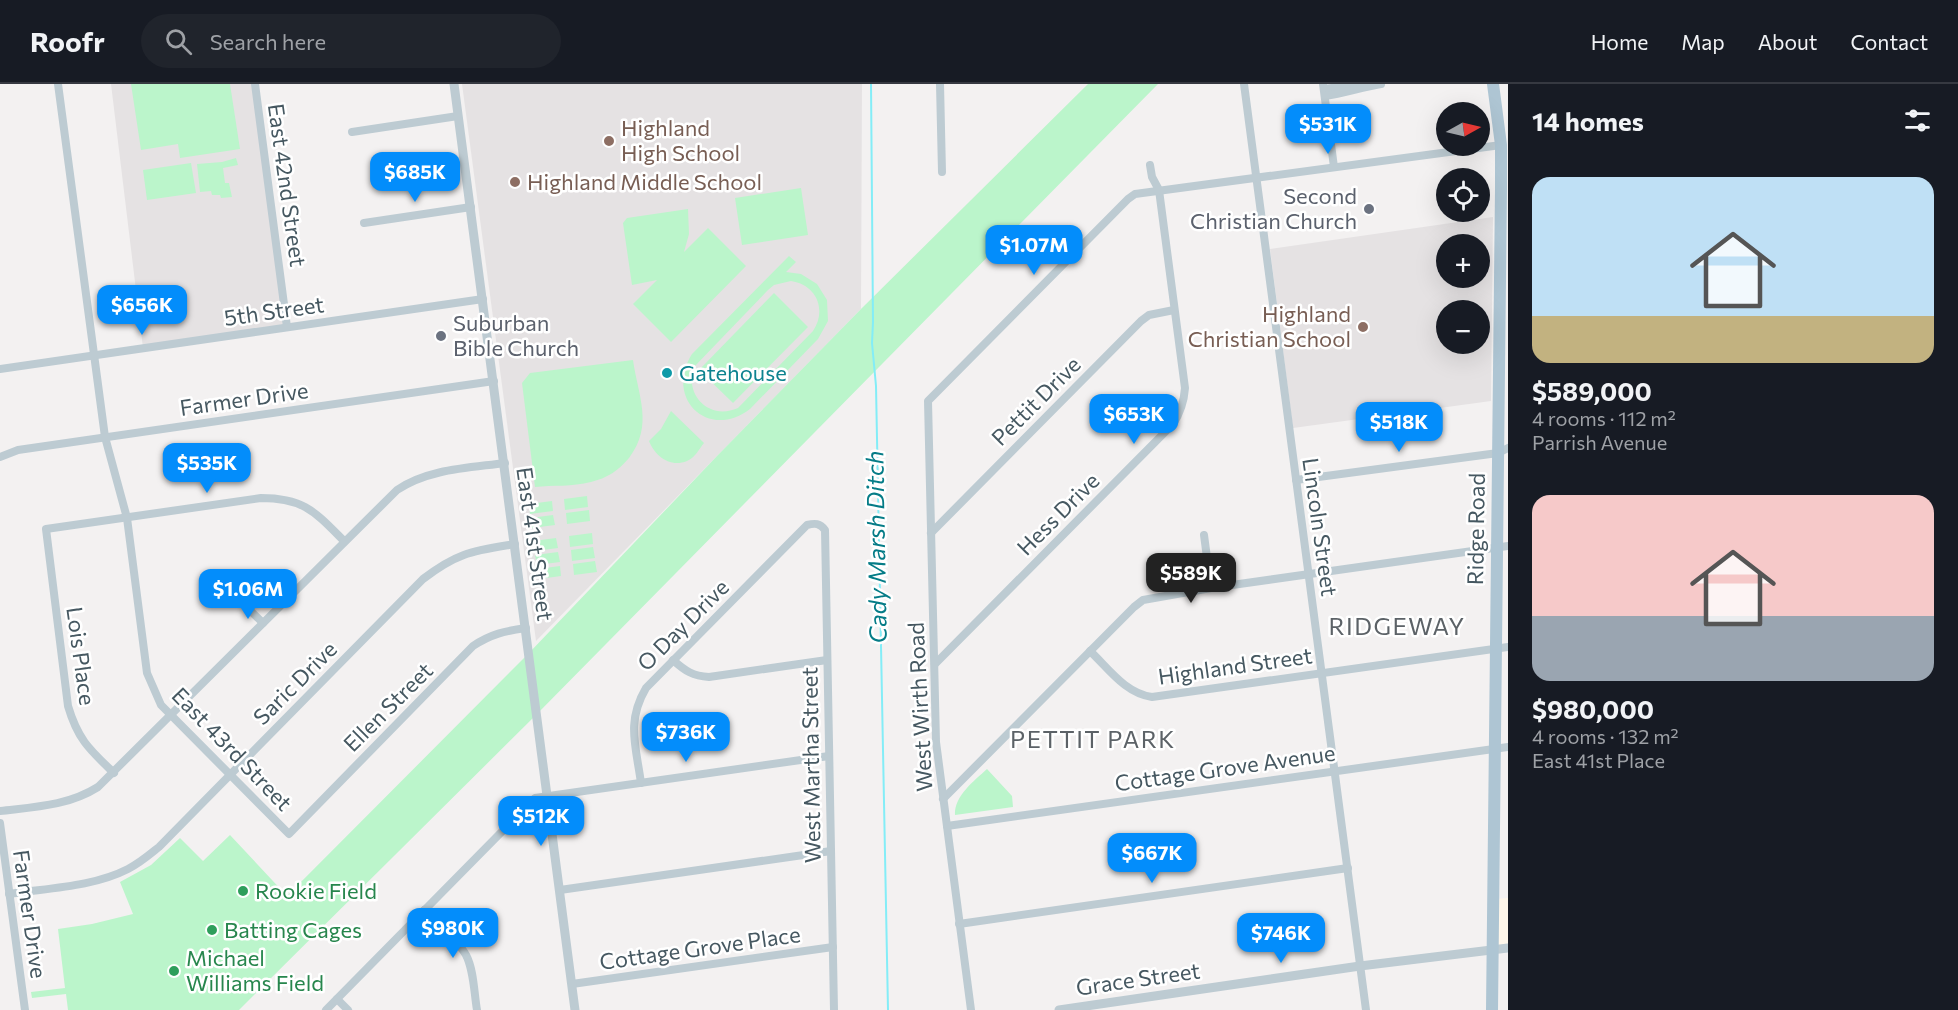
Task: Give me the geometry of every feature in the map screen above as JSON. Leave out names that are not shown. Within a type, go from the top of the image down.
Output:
[{"type":"main road","name":"Ridge Road","points":[[1492,1010],[1495,748],[1502,647],[1504,348],[1504,145],[1493,84]]},
{"type":"street","name":"East 43rd Street","points":[[58,84],[105,437],[127,518],[147,673],[161,705],[289,834]]},
{"type":"street","name":"East 42nd Street","points":[[255,84],[287,327]]},
{"type":"street","name":"East 41st Street","points":[[454,84],[575,1010]]},
{"type":"street","points":[[940,84],[942,172]]},
{"type":"street","name":"Lincoln Street","points":[[1244,84],[1366,1010]]},
{"type":"street","points":[[1334,167],[1324,90],[1354,85],[1362,87],[1381,84]]},
{"type":"street","points":[[352,132],[458,116]]},
{"type":"street","points":[[1159,190],[1504,145]]},
{"type":"street","name":"Hess Drive","points":[[935,664],[1173,424],[1180,413],[1185,388],[1159,190],[1152,177],[1150,165]]},
{"type":"street","name":"West Wirth Road","points":[[971,1010],[936,742],[928,401],[1128,198],[1136,194],[1159,190]]},
{"type":"street","points":[[363,223],[471,207]]},
{"type":"street","name":"5th Street","points":[[0,369],[483,299]]},
{"type":"street","name":"Pettit Drive","points":[[931,532],[1141,321],[1149,315],[1174,310]]},
{"type":"street","name":"Farmer Drive","points":[[0,457],[18,450],[494,381]]},
{"type":"street","points":[[1296,480],[1503,451]]},
{"type":"street","points":[[0,811],[76,799],[98,787],[381,504],[408,483],[439,472],[504,463]]},
{"type":"street","points":[[127,518],[261,498],[281,498],[299,503],[317,513],[345,541]]},
{"type":"street","name":"Lois Place","points":[[114,773],[85,745],[74,727],[68,706],[46,529],[127,518]]},
{"type":"street","name":"O Day Drive","points":[[641,783],[634,714],[646,688],[807,525],[817,524]]},
{"type":"street","name":"West Martha Street","points":[[817,524],[825,530],[834,1010]]},
{"type":"street","points":[[1204,535],[1211,588]]},
{"type":"street","name":"Saric Drive","points":[[9,894],[88,883],[128,870],[159,847],[423,579],[456,556],[475,550],[515,544]]},
{"type":"street","points":[[943,799],[1143,600],[1211,588],[1502,547]]},
{"type":"street","points":[[230,591],[263,623]]},
{"type":"street","name":"Ellen Street","points":[[289,834],[473,646],[498,632],[526,628]]},
{"type":"street","name":"Highland Street","points":[[1090,651],[1130,690],[1152,697],[1502,647]]},
{"type":"street","points":[[673,660],[695,676],[709,677],[827,660]]},
{"type":"street","name":"Cottage Grove Avenue","points":[[947,826],[1508,747]]},
{"type":"street","points":[[326,1010],[535,798],[829,756]]},
{"type":"street","name":"Farmer Drive","points":[[0,824],[25,1010]]},
{"type":"street","points":[[560,890],[831,852]]},
{"type":"street","points":[[959,924],[1348,868]]},
{"type":"street","points":[[424,910],[467,956],[477,1010]]},
{"type":"street","name":"Cottage Grove Place","points":[[572,984],[833,947]]},
{"type":"street","name":"Grace Street","points":[[1059,1010],[1116,1006],[1360,966],[1508,948]]},
{"type":"street","points":[[337,999],[348,1010]]},
{"type":"shaded area","points":[[111,84],[255,84],[287,327],[143,348]]},
{"type":"shaded area","points":[[462,84],[862,84],[861,309],[536,641]]},
{"type":"shaded area","name":"Highland Christian School","points":[[1490,217],[1493,217],[1491,401],[1293,428],[1270,249],[1458,222],[1490,222]]},
{"type":"shaded area","points":[[1508,898],[1508,946],[1494,948],[1494,899]]},
{"type":"green space","points":[[131,84],[230,84],[240,149],[180,158],[178,144],[141,150]]},
{"type":"green space","points":[[1088,84],[1158,84],[536,715],[239,1010],[68,1010],[66,994],[32,998],[31,992],[65,988],[58,929],[133,914],[120,882],[151,865],[180,838],[203,861],[230,835],[287,896],[529,653],[861,309]]},
{"type":"green space","points":[[236,158],[238,165],[223,168],[225,183],[229,183],[232,197],[221,198],[220,195],[212,195],[211,191],[200,192],[197,164],[222,162]]},
{"type":"green space","points":[[191,163],[196,193],[147,200],[143,170]]},
{"type":"green space","points":[[801,188],[808,235],[742,245],[735,198]]},
{"type":"green space","points":[[688,209],[689,234],[684,252],[708,228],[746,266],[671,342],[633,304],[657,280],[632,285],[623,223],[627,218]]},
{"type":"green space","points":[[789,256],[796,262],[786,272],[801,274],[817,284],[827,300],[828,321],[818,339],[750,409],[734,418],[719,420],[706,417],[695,410],[687,399],[683,386],[685,370],[692,354]],"holes":[[[791,281],[800,283],[813,293],[819,307],[819,315],[813,331],[738,408],[717,411],[701,403],[693,387],[694,367],[774,285]]]},
{"type":"green space","points":[[774,293],[808,327],[733,403],[699,370]]},
{"type":"green space","points":[[633,360],[641,398],[643,422],[637,446],[629,458],[621,467],[597,480],[577,485],[535,487],[522,383],[530,373]]},
{"type":"green space","points":[[671,411],[704,443],[692,458],[681,463],[669,462],[659,456],[649,441],[661,429]]},
{"type":"green space","points":[[587,496],[588,507],[565,510],[564,499]]},
{"type":"green space","points":[[552,501],[553,511],[530,514],[529,504]]},
{"type":"green space","points":[[589,510],[590,521],[567,524],[566,513]]},
{"type":"green space","points":[[553,515],[555,525],[532,528],[530,518]]},
{"type":"green space","points":[[592,533],[593,544],[570,547],[569,536]]},
{"type":"green space","points":[[556,538],[558,548],[535,551],[533,541]]},
{"type":"green space","points":[[593,547],[595,558],[572,561],[571,550]]},
{"type":"green space","points":[[558,552],[560,562],[537,565],[535,555]]},
{"type":"green space","points":[[595,561],[597,572],[574,575],[573,564]]},
{"type":"green space","points":[[560,566],[561,576],[539,579],[537,569]]},
{"type":"green space","name":"PETTIT PARK","points":[[987,769],[1012,796],[1013,807],[955,815],[961,795]]},
{"type":"waterway","name":"Cady Marsh Ditch","points":[[871,84],[872,343],[876,386],[888,1010]]},
{"type":"place","name":"Highland High School","points":[[609,141]]},
{"type":"place","name":"Highland Middle School","points":[[515,182]]},
{"type":"place","name":"Second Christian Church","points":[[1369,209]]},
{"type":"place","name":"Highland Christian School","points":[[1363,327]]},
{"type":"place","name":"Suburban Bible Church","points":[[441,336]]},
{"type":"place","name":"Gatehouse","points":[[667,373]]},
{"type":"place","name":"Rookie Field","points":[[243,891]]},
{"type":"place","name":"Batting Cages","points":[[212,930]]},
{"type":"place","name":"Michael Williams Field","points":[[174,971]]},
{"type":"district","name":"RIDGEWAY","points":[[1397,627]]},
{"type":"district","name":"PETTIT PARK","points":[[1093,740]]}]
